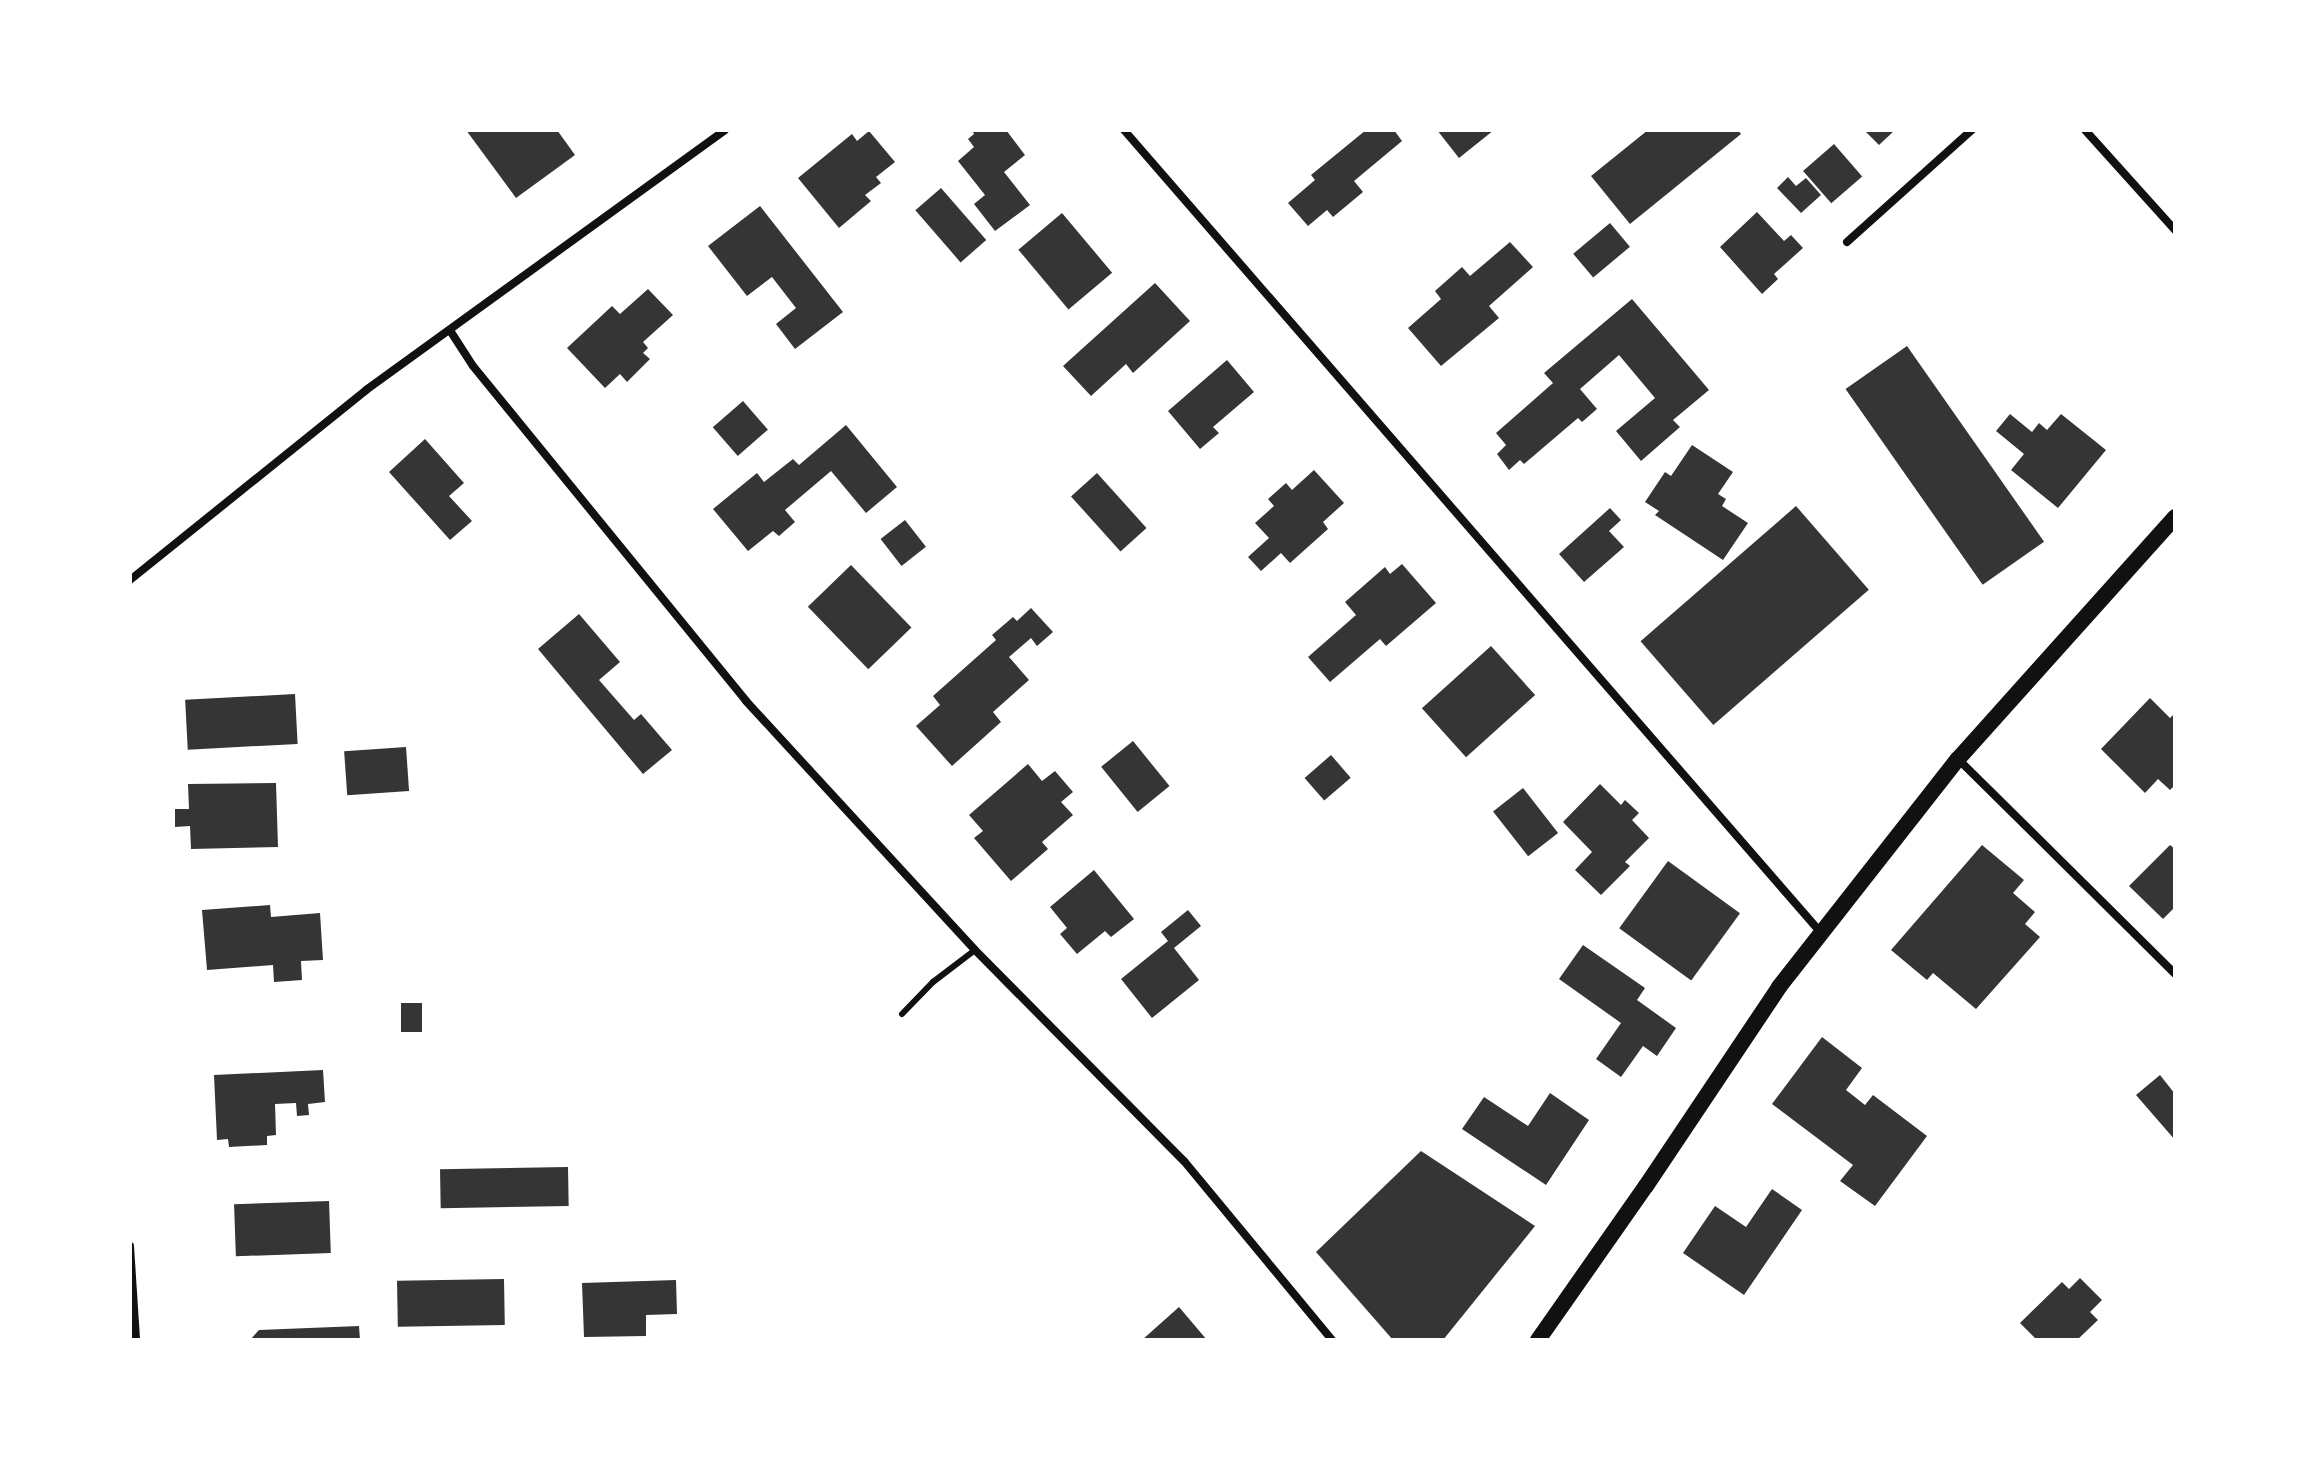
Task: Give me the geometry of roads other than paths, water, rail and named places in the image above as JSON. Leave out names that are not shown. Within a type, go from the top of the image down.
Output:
[{"type":"main road","points":[[1538,1340],[1779,987],[1958,759],[2175,517]]},
{"type":"street","points":[[130,580],[366,390],[451,332],[725,130]]},
{"type":"street","points":[[1124,130],[1821,933]]},
{"type":"street","points":[[1847,242],[1972,130]]},
{"type":"street","points":[[2085,130],[2175,230]]},
{"type":"street","points":[[451,332],[473,366],[746,701],[975,950],[1184,1161],[1332,1340]]},
{"type":"street","points":[[1958,759],[2175,974]]},
{"type":"street","points":[[130,1246],[136,1340]]},
{"type":"lane","points":[[902,1014],[933,982],[975,950]]}]
